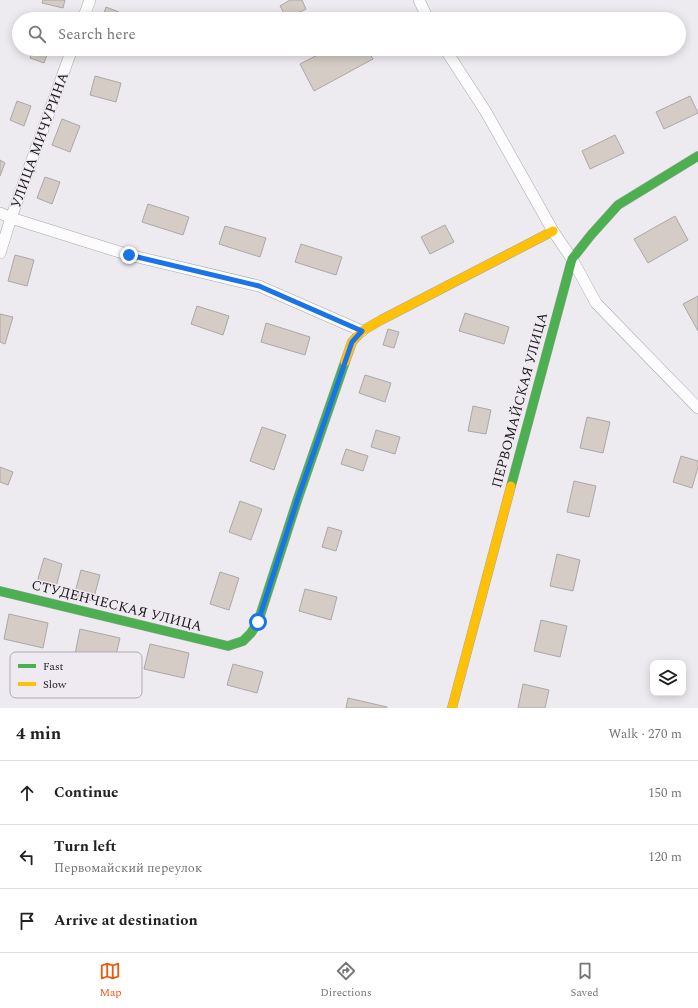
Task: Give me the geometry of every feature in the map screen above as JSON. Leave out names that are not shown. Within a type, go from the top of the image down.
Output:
[{"type":"street","points":[[86,12],[90,0]]},
{"type":"street","points":[[419,0],[425,12]]},
{"type":"street","name":"УЛИЦА МИЧУРИНА","points":[[0,253],[11,218],[69,56]]},
{"type":"street","points":[[450,56],[486,112],[553,231],[572,259],[596,304],[698,408]]},
{"type":"street","name":"ПЕРВОМАЙСКАЯ УЛИЦА","points":[[452,708],[572,259],[591,235],[618,206],[698,156]]},
{"type":"street","points":[[0,213],[11,218],[129,255],[259,286],[362,331],[553,231]]},
{"type":"street","name":"СТУДЕНЧЕСКАЯ УЛИЦА","points":[[0,591],[228,646],[243,641],[252,633],[258,622],[298,498],[352,342],[362,331]]},
{"type":"building","points":[[43,0],[65,0],[63,8],[42,3]]},
{"type":"building","points":[[290,0],[302,0],[306,9],[300,12],[283,12],[280,6]]},
{"type":"building","points":[[106,7],[119,12],[104,12]]},
{"type":"building","points":[[31,56],[46,56],[44,63],[30,58]]},
{"type":"building","points":[[315,56],[371,56],[373,59],[314,91],[300,64]]},
{"type":"building","points":[[95,76],[121,83],[116,102],[90,95]]},
{"type":"building","points":[[690,96],[698,113],[664,129],[656,112]]},
{"type":"building","points":[[17,101],[31,106],[24,126],[10,120]]},
{"type":"building","points":[[62,119],[80,126],[70,152],[52,145]]},
{"type":"building","points":[[615,135],[624,153],[590,169],[582,151]]},
{"type":"building","points":[[0,160],[5,163],[0,176]]},
{"type":"building","points":[[45,177],[60,182],[52,204],[37,198]]},
{"type":"building","points":[[148,204],[189,217],[183,235],[142,222]]},
{"type":"building","points":[[675,216],[688,240],[648,263],[634,239]]},
{"type":"building","points":[[445,225],[454,242],[430,254],[421,237]]},
{"type":"building","points":[[225,226],[266,238],[260,257],[219,244]]},
{"type":"building","points":[[301,244],[342,257],[336,275],[295,262]]},
{"type":"building","points":[[15,255],[34,260],[27,286],[8,281]]},
{"type":"building","points":[[698,296],[698,331],[683,304]]},
{"type":"building","points":[[197,306],[229,316],[223,335],[191,324]]},
{"type":"building","points":[[465,313],[509,327],[504,344],[459,331]]},
{"type":"building","points":[[0,314],[13,317],[5,344],[0,342]]},
{"type":"building","points":[[266,323],[310,337],[305,355],[261,342]]},
{"type":"building","points":[[388,329],[399,332],[394,348],[383,345]]},
{"type":"building","points":[[365,375],[391,383],[385,402],[359,393]]},
{"type":"building","points":[[473,406],[491,410],[486,434],[468,431]]},
{"type":"building","points":[[587,417],[610,422],[603,453],[580,448]]},
{"type":"building","points":[[262,427],[286,435],[274,470],[250,461]]},
{"type":"building","points":[[376,430],[400,437],[395,454],[371,447]]},
{"type":"building","points":[[346,449],[368,456],[363,471],[341,464]]},
{"type":"building","points":[[681,456],[698,461],[698,467],[692,488],[673,482]]},
{"type":"building","points":[[0,467],[13,472],[8,485],[0,482]]},
{"type":"building","points":[[574,481],[596,486],[589,517],[567,512]]},
{"type":"building","points":[[240,501],[262,509],[251,540],[229,532]]},
{"type":"building","points":[[328,527],[342,531],[336,551],[322,547]]},
{"type":"building","points":[[557,554],[580,560],[573,591],[550,586]]},
{"type":"building","points":[[44,558],[62,564],[56,587],[37,582]]},
{"type":"building","points":[[81,570],[100,575],[93,601],[74,596]]},
{"type":"building","points":[[220,572],[239,578],[229,610],[210,604]]},
{"type":"building","points":[[305,589],[337,597],[331,620],[299,611]]},
{"type":"building","points":[[9,614],[48,623],[43,648],[4,639]]},
{"type":"building","points":[[541,620],[567,626],[560,657],[534,651]]},
{"type":"building","points":[[80,629],[120,638],[117,652],[75,652]]},
{"type":"building","points":[[150,644],[189,653],[184,678],[144,669]]},
{"type":"building","points":[[233,664],[263,672],[257,693],[227,685]]},
{"type":"building","points":[[523,684],[549,690],[545,708],[518,708]]},
{"type":"building","points":[[348,698],[387,707],[387,708],[346,708]]},
{"type":"traffic: fast","points":[[511,486],[572,259],[618,205],[698,156]]},
{"type":"traffic: fast","points":[[0,591],[228,646],[243,641],[251,633],[258,622],[298,498],[345,362]]},
{"type":"traffic: slow","points":[[345,362],[352,342],[362,331],[553,231]]},
{"type":"traffic: slow","points":[[452,708],[511,486]]},
{"type":"route","points":[[129,255],[259,286],[362,331],[352,342],[298,498],[258,622]]}]
